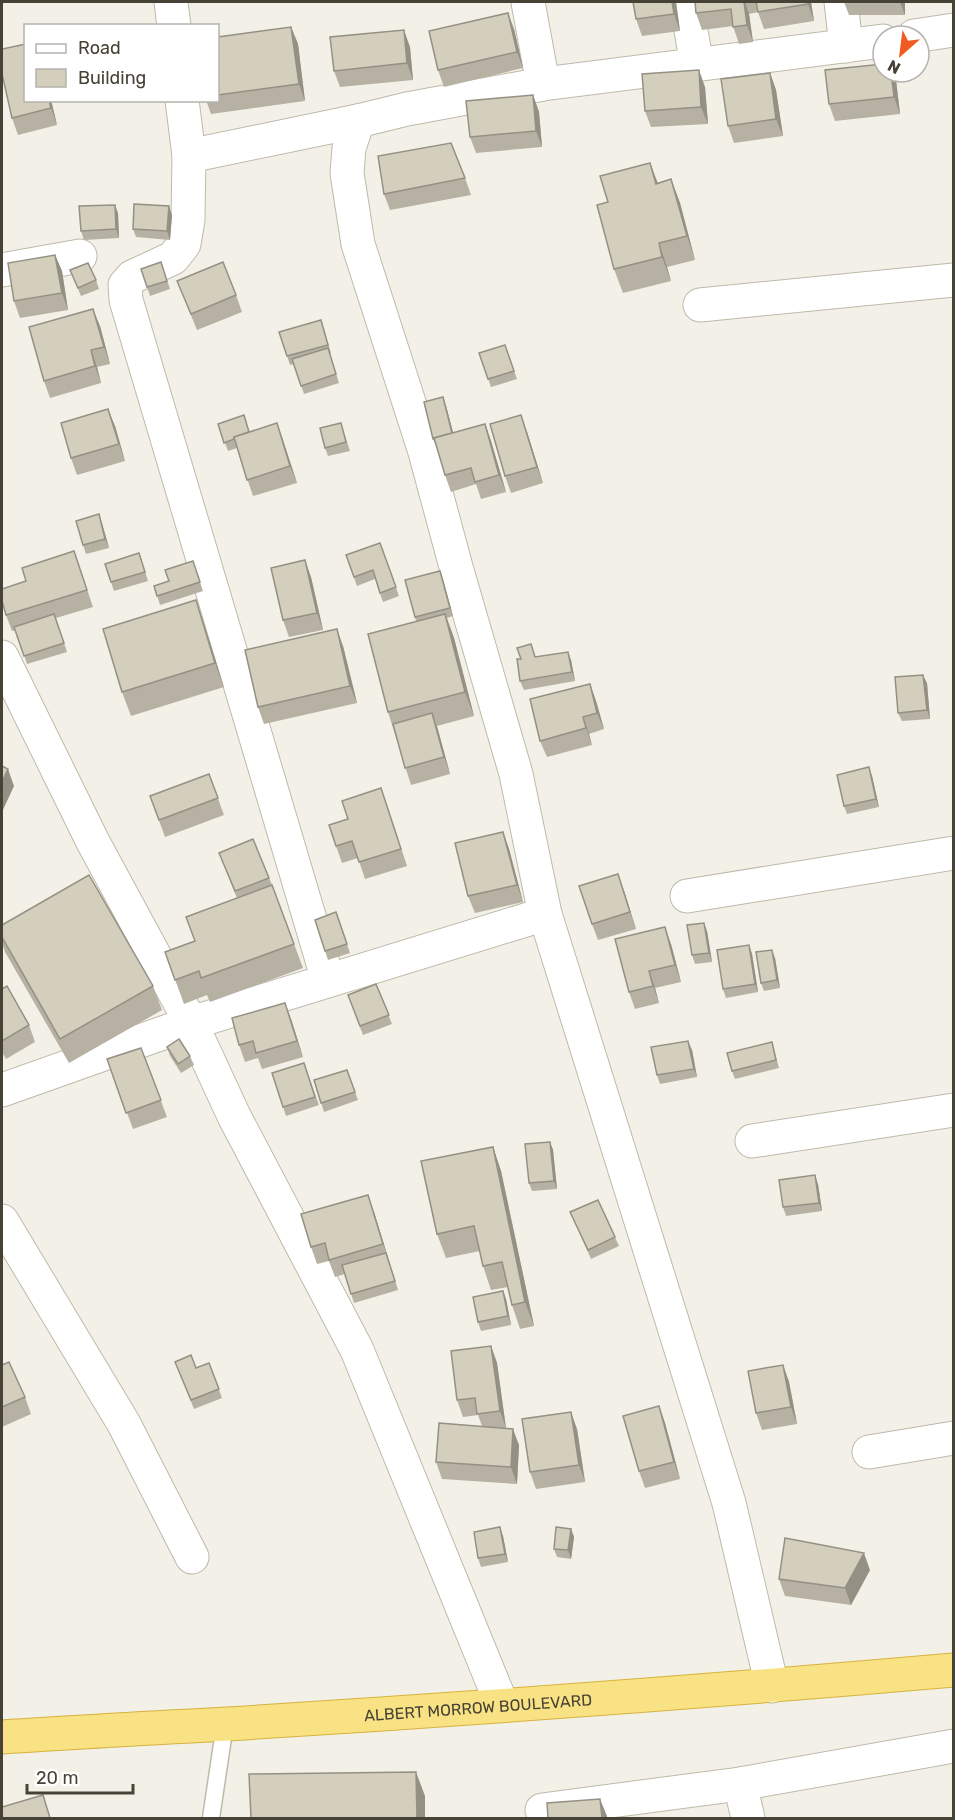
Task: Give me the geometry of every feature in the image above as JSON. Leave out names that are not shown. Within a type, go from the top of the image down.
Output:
[{"type":"highway","name":"ALBERT MORROW BOULEVARD","points":[[2,1737],[772,1686],[954,1670]]},
{"type":"street","points":[[171,2],[174,24]]},
{"type":"street","points":[[528,2],[543,84]]},
{"type":"street","points":[[686,2],[697,65]]},
{"type":"street","points":[[841,2],[846,46]]},
{"type":"street","points":[[931,33],[954,30]]},
{"type":"street","points":[[189,156],[407,109],[543,84],[871,42]]},
{"type":"street","points":[[182,102],[189,156],[188,220],[184,244],[173,258],[132,278],[125,285],[126,300],[328,980]]},
{"type":"street","points":[[358,121],[349,148],[347,173],[358,244],[425,452],[516,774],[545,914],[729,1503],[772,1686]]},
{"type":"street","points":[[2,270],[80,256]]},
{"type":"street","points":[[700,305],[954,280]]},
{"type":"street","points":[[2,657],[93,842],[191,1023],[234,1116],[357,1350],[502,1705]]},
{"type":"street","points":[[687,896],[954,853]]},
{"type":"street","points":[[2,1090],[191,1023],[545,914]]},
{"type":"street","points":[[752,1141],[954,1110]]},
{"type":"street","points":[[2,1221],[124,1424],[192,1557]]},
{"type":"street","points":[[869,1452],[954,1438]]},
{"type":"street","points":[[542,1810],[740,1784],[954,1746]]},
{"type":"street","points":[[740,1784],[748,1818]]},
{"type":"lane","points":[[210,1818],[225,1724]]},
{"type":"building","points":[[633,2],[672,2],[674,14],[636,19]]},
{"type":"building","points":[[695,2],[744,2],[747,25],[733,27],[731,9],[696,13]]},
{"type":"building","points":[[756,2],[808,2],[808,4],[758,12]]},
{"type":"building","points":[[508,13],[517,52],[438,70],[429,31]]},
{"type":"building","points":[[291,27],[299,84],[219,95],[219,37]]},
{"type":"building","points":[[404,30],[407,63],[334,71],[330,37]]},
{"type":"building","points":[[24,44],[24,102],[50,102],[51,108],[12,118],[2,74],[2,49]]},
{"type":"building","points":[[871,65],[871,84],[892,84],[894,97],[829,104],[825,70]]},
{"type":"building","points":[[699,70],[701,107],[645,111],[642,74]]},
{"type":"building","points":[[770,73],[776,119],[728,126],[721,79]]},
{"type":"building","points":[[533,95],[536,131],[470,137],[466,101]]},
{"type":"building","points":[[451,143],[465,178],[384,194],[378,156]]},
{"type":"building","points":[[650,163],[656,184],[671,179],[687,236],[659,243],[662,257],[614,269],[597,205],[608,202],[600,176]]},
{"type":"building","points":[[134,204],[169,206],[167,231],[133,229]]},
{"type":"building","points":[[115,205],[116,229],[81,231],[79,206]]},
{"type":"building","points":[[55,255],[62,293],[14,301],[8,263]]},
{"type":"building","points":[[161,262],[167,281],[147,287],[141,269]]},
{"type":"building","points":[[223,262],[236,295],[191,314],[177,281]]},
{"type":"building","points":[[88,263],[96,280],[78,288],[70,270]]},
{"type":"building","points":[[93,309],[104,347],[91,350],[95,366],[44,381],[29,327]]},
{"type":"building","points":[[321,320],[328,345],[287,356],[279,332]]},
{"type":"building","points":[[505,345],[514,371],[488,379],[479,353]]},
{"type":"building","points":[[328,348],[336,374],[301,386],[292,359]]},
{"type":"building","points":[[443,397],[452,433],[433,439],[424,402]]},
{"type":"building","points":[[108,409],[119,444],[71,458],[61,423]]},
{"type":"building","points":[[244,415],[249,432],[224,443],[218,424]]},
{"type":"building","points":[[521,415],[537,467],[505,476],[490,424]]},
{"type":"building","points":[[277,423],[290,466],[247,480],[234,437]]},
{"type":"building","points":[[341,423],[346,442],[325,448],[320,428]]},
{"type":"building","points":[[485,424],[499,475],[475,482],[471,468],[445,475],[434,438]]},
{"type":"building","points":[[99,514],[105,539],[83,545],[76,521]]},
{"type":"building","points":[[380,543],[396,587],[380,593],[373,570],[354,577],[346,555]]},
{"type":"building","points":[[74,551],[87,590],[6,615],[2,601],[2,589],[26,581],[22,568]]},
{"type":"building","points":[[139,553],[145,572],[111,582],[105,564]]},
{"type":"building","points":[[305,560],[317,613],[283,620],[271,568]]},
{"type":"building","points":[[193,561],[200,582],[157,596],[154,586],[169,581],[165,570]]},
{"type":"building","points":[[440,571],[450,608],[415,617],[405,580]]},
{"type":"building","points":[[196,600],[215,663],[122,692],[103,629]]},
{"type":"building","points":[[54,614],[64,643],[24,656],[14,627]]},
{"type":"building","points":[[445,614],[465,692],[388,712],[368,634]]},
{"type":"building","points":[[337,629],[350,686],[258,707],[245,650]]},
{"type":"building","points":[[531,644],[535,657],[568,652],[572,672],[520,681],[517,659],[521,659],[517,648]]},
{"type":"building","points":[[923,675],[927,710],[898,713],[895,677]]},
{"type":"building","points":[[590,684],[597,713],[583,717],[586,728],[540,741],[530,699]]},
{"type":"building","points":[[432,713],[444,757],[405,768],[393,724]]},
{"type":"building","points":[[2,766],[8,769],[2,782]]},
{"type":"building","points":[[869,767],[876,799],[844,806],[837,775]]},
{"type":"building","points":[[209,774],[218,798],[159,820],[150,796]]},
{"type":"building","points":[[381,788],[401,849],[359,862],[352,841],[336,846],[329,825],[348,819],[342,801]]},
{"type":"building","points":[[503,832],[517,885],[468,896],[455,843]]},
{"type":"building","points":[[253,839],[269,878],[235,891],[219,853]]},
{"type":"building","points":[[618,874],[630,912],[592,924],[579,886]]},
{"type":"building","points":[[89,875],[153,986],[60,1039],[2,937],[2,925]]},
{"type":"building","points":[[272,885],[294,944],[201,978],[199,971],[175,980],[165,952],[195,941],[186,917]]},
{"type":"building","points":[[336,912],[347,944],[325,951],[315,920]]},
{"type":"building","points":[[704,923],[709,953],[692,955],[687,925]]},
{"type":"building","points":[[665,927],[675,965],[649,971],[653,986],[629,992],[615,939]]},
{"type":"building","points":[[749,945],[755,984],[723,989],[717,950]]},
{"type":"building","points":[[772,950],[777,980],[761,983],[756,952]]},
{"type":"building","points":[[376,984],[389,1015],[360,1026],[348,995]]},
{"type":"building","points":[[7,986],[29,1025],[2,1041],[2,989]]},
{"type":"building","points":[[285,1003],[297,1041],[256,1053],[253,1041],[239,1045],[232,1018]]},
{"type":"building","points":[[179,1039],[190,1056],[178,1064],[167,1047]]},
{"type":"building","points":[[688,1041],[694,1069],[657,1075],[651,1047]]},
{"type":"building","points":[[772,1042],[776,1060],[732,1071],[727,1053]]},
{"type":"building","points":[[141,1048],[161,1100],[126,1113],[107,1059]]},
{"type":"building","points":[[304,1063],[315,1097],[283,1107],[272,1073]]},
{"type":"building","points":[[347,1070],[355,1092],[321,1103],[314,1080]]},
{"type":"building","points":[[550,1142],[554,1181],[529,1183],[525,1144]]},
{"type":"building","points":[[493,1147],[525,1302],[512,1305],[502,1262],[483,1266],[474,1226],[437,1234],[421,1161]]},
{"type":"building","points":[[815,1175],[819,1203],[783,1207],[779,1180]]},
{"type":"building","points":[[368,1195],[383,1244],[329,1260],[325,1243],[311,1247],[301,1214]]},
{"type":"building","points":[[598,1200],[615,1237],[588,1250],[570,1212]]},
{"type":"building","points":[[386,1253],[395,1281],[351,1294],[342,1265]]},
{"type":"building","points":[[503,1291],[508,1316],[478,1322],[473,1297]]},
{"type":"building","points":[[491,1346],[500,1411],[477,1414],[475,1398],[457,1400],[451,1351]]},
{"type":"building","points":[[191,1355],[196,1368],[209,1363],[219,1389],[191,1400],[175,1362]]},
{"type":"building","points":[[9,1362],[25,1397],[2,1407],[2,1365]]},
{"type":"building","points":[[783,1365],[791,1407],[756,1413],[748,1371]]},
{"type":"building","points":[[659,1406],[674,1462],[639,1471],[623,1416]]},
{"type":"building","points":[[571,1412],[579,1465],[530,1472],[522,1419]]},
{"type":"building","points":[[439,1423],[513,1429],[511,1467],[436,1462]]},
{"type":"building","points":[[500,1527],[505,1554],[478,1558],[474,1532]]},
{"type":"building","points":[[556,1527],[571,1529],[568,1550],[554,1549]]},
{"type":"building","points":[[785,1538],[864,1553],[845,1588],[779,1579]]},
{"type":"building","points":[[416,1772],[417,1818],[251,1818],[249,1774]]},
{"type":"building","points":[[43,1795],[50,1818],[2,1818],[2,1807]]},
{"type":"building","points":[[600,1799],[602,1818],[548,1818],[547,1803]]}]
